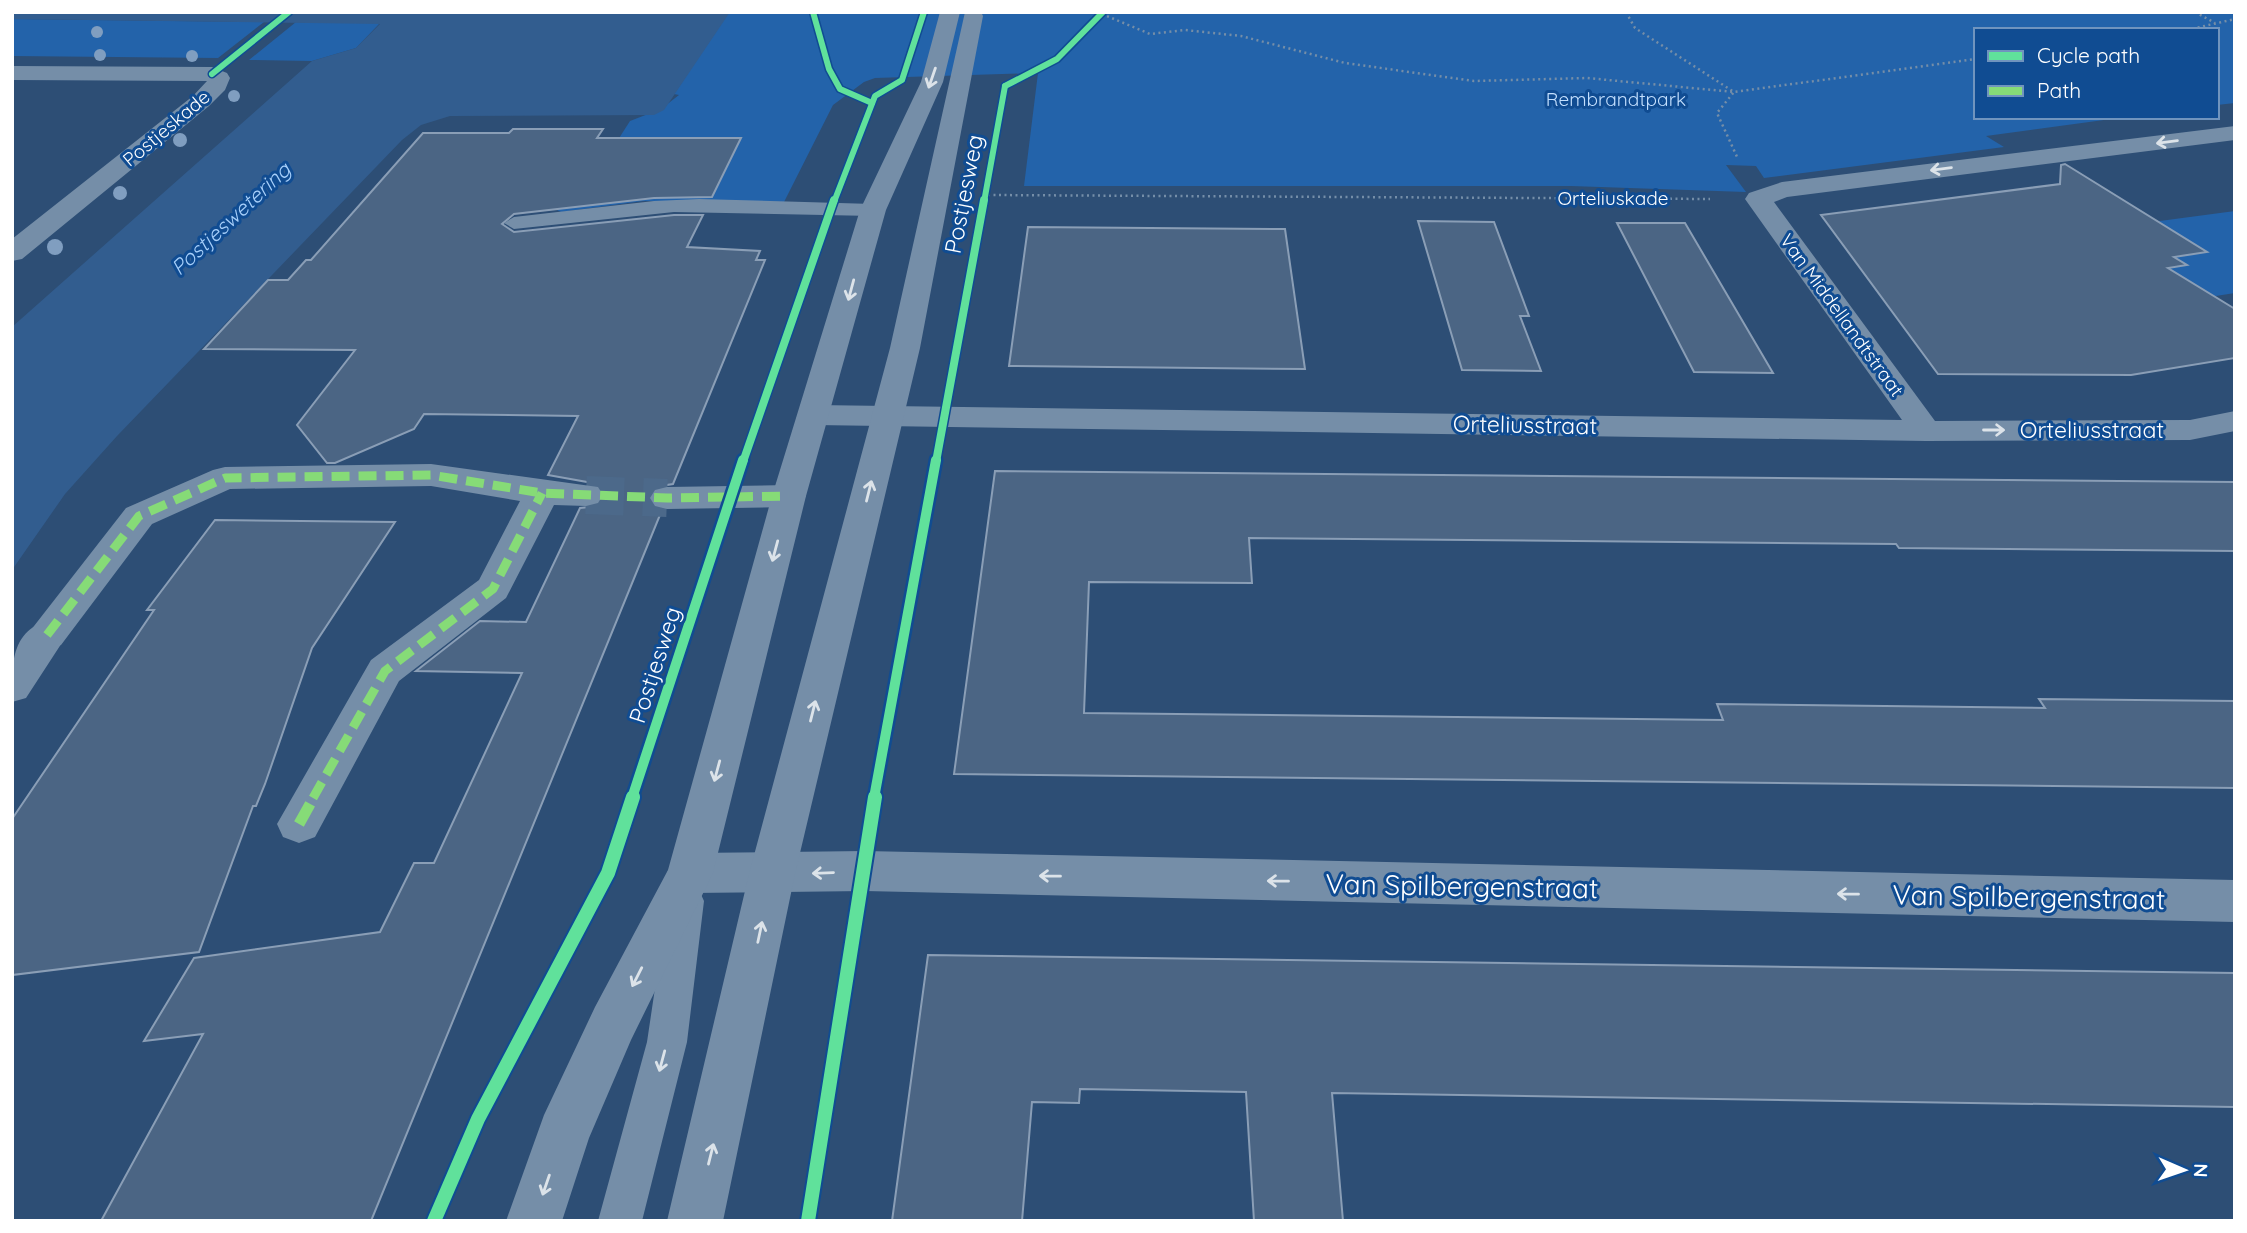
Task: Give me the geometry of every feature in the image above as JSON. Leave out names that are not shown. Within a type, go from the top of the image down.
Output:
[{"type":"street","points":[[534,1221],[563,1134],[613,1024],[690,873],[789,496],[815,415],[873,210],[932,82],[950,12]]},
{"type":"street","name":"Postjesweg","points":[[695,1221],[772,874],[889,415],[973,12]]},
{"type":"street","name":"Postjeskade","points":[[12,73],[212,74],[219,78],[217,85],[201,101],[12,253]]},
{"type":"street","points":[[1758,199],[1782,190],[2235,133]]},
{"type":"street","name":"Van Middellandtstraat","points":[[1758,199],[1926,431]]},
{"type":"street","name":"Orteliusstraat","points":[[815,415],[1926,431],[2190,430],[2235,421]]},
{"type":"street","points":[[12,687],[47,635],[139,516],[225,478],[430,475],[542,493],[586,495]]},
{"type":"street","points":[[299,824],[384,671],[493,589],[542,493]]},
{"type":"street","points":[[667,498],[789,496]]},
{"type":"street","name":"Van Spilbergenstraat","points":[[690,873],[879,872],[2235,901]]},
{"type":"lane","points":[[514,223],[566,220],[611,210],[676,206],[873,210]]},
{"type":"lane","points":[[620,1221],[667,1042],[690,873]]},
{"type":"path","points":[[1626,12],[1635,28],[1734,92]]},
{"type":"path","points":[[2195,12],[2215,23]]},
{"type":"path","points":[[1093,23],[1103,13],[1150,34],[1185,30],[1241,36],[1345,63],[1474,81],[1587,78],[1734,92],[1974,59]]},
{"type":"path","points":[[2195,28],[2235,19]]},
{"type":"path","points":[[1734,92],[1717,113],[1758,199]]},
{"type":"green space","name":"Rembrandtpark","points":[[729,12],[2235,12],[2235,103],[2219,105],[2219,28],[1974,28],[1974,119],[2111,119],[1986,136],[2004,147],[1764,178],[1756,166],[1726,165],[1746,192],[1571,186],[1024,186],[1038,73],[875,78],[864,82],[833,105],[784,202],[643,201],[561,212],[549,206],[607,157],[630,121],[661,109],[679,95],[674,94]]},
{"type":"green space","points":[[12,19],[264,22],[218,58],[12,56]]},
{"type":"green space","points":[[296,22],[380,23],[356,48],[312,61],[249,60]]},
{"type":"green space","points":[[2235,211],[2235,293],[2074,318],[1941,250]]},
{"type":"water","name":"Postjeswetering","points":[[12,12],[730,12],[664,110],[654,115],[450,116],[421,125],[402,140],[117,436],[65,494],[12,570],[12,327],[312,61],[356,48],[380,24],[12,19]]},
{"type":"building","points":[[513,129],[603,129],[597,138],[741,138],[712,197],[654,198],[514,214],[502,224],[514,232],[674,215],[703,215],[687,247],[760,251],[756,260],[765,260],[673,484],[654,487],[648,497],[653,507],[662,510],[371,1221],[101,1221],[203,1034],[144,1041],[194,958],[380,932],[414,863],[434,863],[522,673],[416,671],[480,621],[526,622],[580,508],[599,506],[605,496],[598,484],[548,475],[578,416],[424,414],[414,429],[335,463],[327,463],[297,425],[355,350],[204,349],[268,280],[288,280],[306,260],[311,260],[423,133],[509,133]]},
{"type":"building","points":[[2065,164],[2207,252],[2174,257],[2187,265],[2168,268],[2235,309],[2235,358],[2131,375],[1938,374],[1821,215],[2060,184],[2061,165]]},
{"type":"building","points":[[1418,221],[1494,222],[1529,316],[1520,316],[1541,371],[1462,370]]},
{"type":"building","points":[[1617,223],[1685,223],[1773,373],[1694,372]]},
{"type":"building","points":[[1028,227],[1285,229],[1305,369],[1009,366]]},
{"type":"building","points":[[995,471],[2235,482],[2235,551],[1899,548],[1896,544],[1249,538],[1252,583],[1089,582],[1084,713],[1723,720],[1717,704],[2045,708],[2039,699],[2235,701],[2235,788],[954,774]]},
{"type":"building","points":[[215,520],[395,522],[312,648],[265,784],[256,806],[253,806],[199,952],[12,975],[12,819],[154,610],[147,610]]},
{"type":"building","points":[[928,955],[2235,973],[2235,1107],[1332,1093],[1343,1221],[1254,1221],[1246,1092],[1080,1089],[1079,1103],[1032,1102],[1022,1221],[892,1221]]},
{"type":"tunnel","points":[[586,495],[667,498]]},
{"type":"marked path","points":[[47,635],[139,516],[225,478],[431,475],[542,493],[667,498],[789,496]]},
{"type":"marked path","points":[[299,824],[385,671],[493,589],[542,493]]},
{"type":"cycle path","points":[[212,74],[289,12]]},
{"type":"cycle path","points":[[813,12],[829,69],[840,89],[872,103]]},
{"type":"cycle path","points":[[434,1221],[478,1119],[608,873],[758,415],[831,209],[875,96],[902,80],[924,12]]},
{"type":"cycle path","points":[[1005,86],[1057,59],[1103,12]]},
{"type":"cycle path","points":[[808,1221],[879,769],[1005,86]]}]
